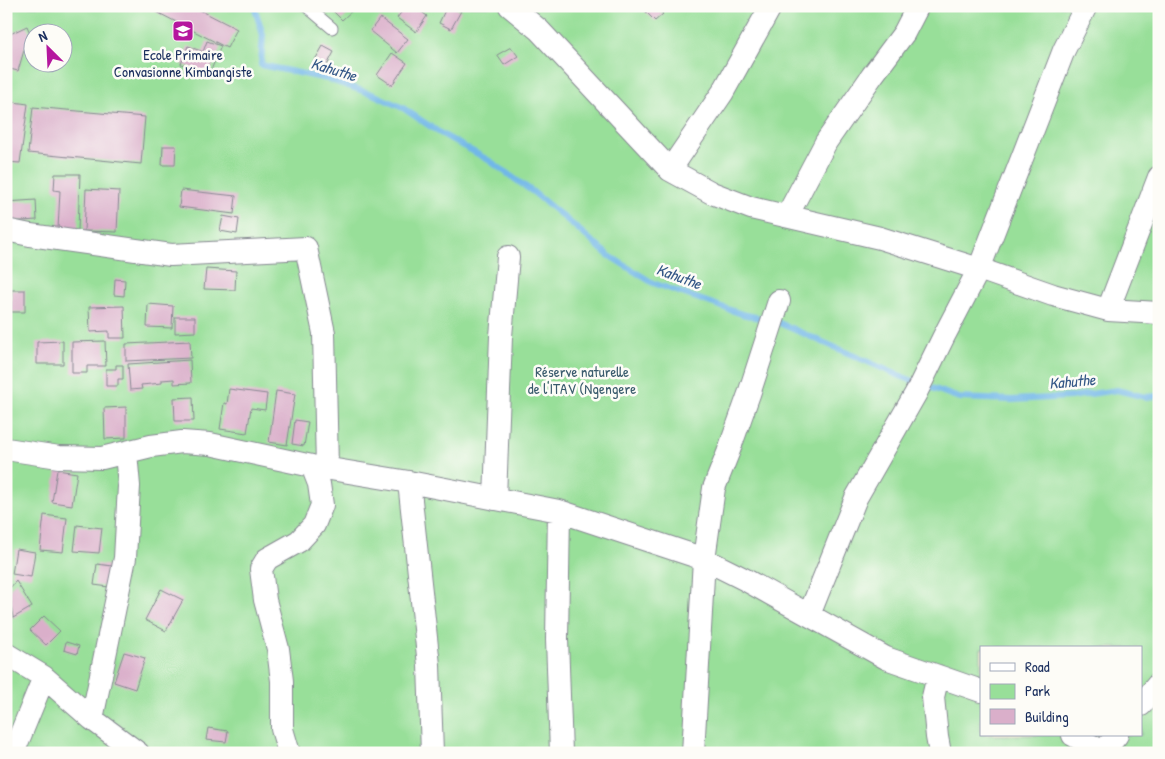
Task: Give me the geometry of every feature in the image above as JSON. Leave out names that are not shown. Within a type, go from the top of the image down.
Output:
[{"type":"street","points":[[510,6],[539,30],[670,170],[712,193],[751,208],[880,238],[979,269],[1053,295],[1108,310],[1159,314]]},
{"type":"street","points":[[670,170],[723,92],[771,6]]},
{"type":"street","points":[[787,216],[826,142],[904,32],[918,6]]},
{"type":"street","points":[[809,615],[856,498],[916,394],[979,269],[1064,50],[1086,6]]},
{"type":"street","points":[[1108,310],[1159,177]]},
{"type":"street","points":[[6,230],[171,255],[306,248],[324,333],[319,484],[322,505],[314,525],[299,541],[267,560],[261,569],[265,600],[278,649],[282,681],[282,729],[289,753]]},
{"type":"street","points":[[495,499],[501,336],[508,257]]},
{"type":"street","points":[[693,753],[704,559],[714,488],[749,394],[779,301]]},
{"type":"street","points":[[6,449],[59,457],[102,458],[151,446],[182,442],[210,444],[320,467],[559,510],[704,559],[744,579],[886,658],[980,691]]},
{"type":"street","points":[[92,719],[125,558],[130,486],[126,453]]},
{"type":"street","points":[[409,482],[429,665],[432,753]]},
{"type":"street","points":[[559,510],[558,639],[560,753]]},
{"type":"street","points":[[6,654],[44,677],[92,719],[138,753]]},
{"type":"street","points":[[938,676],[933,697],[940,753]]},
{"type":"street","points":[[13,753],[44,677]]},
{"type":"street","points":[[1142,704],[1159,683]]},
{"type":"street","points":[[1075,736],[1104,752],[1116,736]]},
{"type":"lane","points":[[306,6],[332,28]]},
{"type":"green space","name":"Réserve naturelle de l'ITAV (Ngengere","points":[[6,6],[1159,6],[1159,753],[6,753]]},
{"type":"building","points":[[145,6],[192,6],[237,29],[227,48]]},
{"type":"building","points":[[328,6],[357,6],[342,20]]},
{"type":"building","points":[[406,6],[414,6],[427,16],[416,32],[397,18]]},
{"type":"building","points":[[447,6],[452,6],[461,11],[451,29],[439,23]]},
{"type":"building","points":[[640,6],[655,6],[663,14],[655,21]]},
{"type":"building","points":[[380,18],[408,39],[397,53],[370,31]]},
{"type":"building","points":[[22,28],[22,57],[18,71],[6,68],[6,36]]},
{"type":"building","points":[[207,41],[221,46],[209,75],[181,64],[188,46],[203,52]]},
{"type":"building","points":[[323,46],[334,52],[324,71],[312,65]]},
{"type":"building","points":[[511,47],[518,56],[504,65],[497,55]]},
{"type":"building","points":[[392,53],[407,63],[392,85],[377,75]]},
{"type":"building","points":[[6,101],[28,104],[20,163],[6,162]]},
{"type":"building","points":[[33,107],[145,117],[141,164],[28,153]]},
{"type":"building","points":[[163,146],[176,146],[175,165],[162,165]]},
{"type":"building","points":[[55,174],[80,174],[78,230],[58,229],[60,191],[54,190]]},
{"type":"building","points":[[86,189],[119,191],[117,232],[84,231]]},
{"type":"building","points":[[181,190],[236,196],[234,214],[179,207]]},
{"type":"building","points":[[36,200],[37,220],[6,222],[6,202]]},
{"type":"building","points":[[223,216],[239,219],[237,234],[220,231]]},
{"type":"building","points":[[206,269],[236,271],[235,290],[204,289]]},
{"type":"building","points":[[115,279],[125,280],[124,296],[114,295]]},
{"type":"building","points":[[11,290],[25,290],[25,312],[11,312]]},
{"type":"building","points":[[148,304],[173,306],[172,328],[147,327]]},
{"type":"building","points":[[124,306],[125,338],[109,338],[109,331],[90,332],[89,307]]},
{"type":"building","points":[[175,317],[195,317],[195,332],[175,333]]},
{"type":"building","points":[[63,341],[63,364],[37,364],[37,342]]},
{"type":"building","points":[[105,341],[106,366],[87,366],[87,373],[72,373],[72,342]]},
{"type":"building","points":[[190,341],[191,358],[126,361],[126,344]]},
{"type":"building","points":[[190,360],[191,383],[174,384],[174,379],[162,380],[162,383],[141,385],[142,389],[130,390],[128,364]]},
{"type":"building","points":[[116,365],[123,365],[123,379],[118,379],[118,386],[106,386],[106,369],[116,369]]},
{"type":"building","points":[[229,389],[267,394],[265,410],[251,408],[247,433],[220,429],[224,403],[227,404]]},
{"type":"building","points":[[276,391],[295,394],[287,445],[269,442]]},
{"type":"building","points":[[193,397],[194,421],[175,421],[174,398]]},
{"type":"building","points":[[126,407],[126,438],[105,439],[104,408]]},
{"type":"building","points":[[295,420],[308,422],[304,446],[292,444]]},
{"type":"building","points":[[57,470],[77,473],[72,505],[52,502]]},
{"type":"building","points":[[44,515],[67,518],[63,552],[40,550]]},
{"type":"building","points":[[77,525],[102,528],[99,553],[74,551]]},
{"type":"building","points":[[16,549],[35,552],[31,577],[12,574]]},
{"type":"building","points":[[97,564],[112,566],[109,587],[94,585]]},
{"type":"building","points":[[16,581],[32,607],[13,618],[9,589]]},
{"type":"building","points":[[161,589],[183,600],[166,631],[145,620]]},
{"type":"building","points":[[44,616],[60,631],[46,645],[30,630]]},
{"type":"building","points":[[66,642],[79,646],[77,654],[64,650]]},
{"type":"building","points":[[124,652],[145,658],[135,689],[114,682]]},
{"type":"building","points":[[208,728],[228,731],[226,742],[206,740]]},
{"type":"waterway","name":"Kahuthe","points":[[254,6],[263,35],[261,65],[327,79],[375,95],[403,108],[440,133],[490,161],[533,192],[608,255],[653,283],[742,314],[777,322],[900,376],[959,398],[1012,400],[1070,397],[1117,390],[1145,397],[1159,396]]},
{"type":"place","name":"Ecole Primaire Convasionne Kimbangiste","points":[[183,31]]}]
